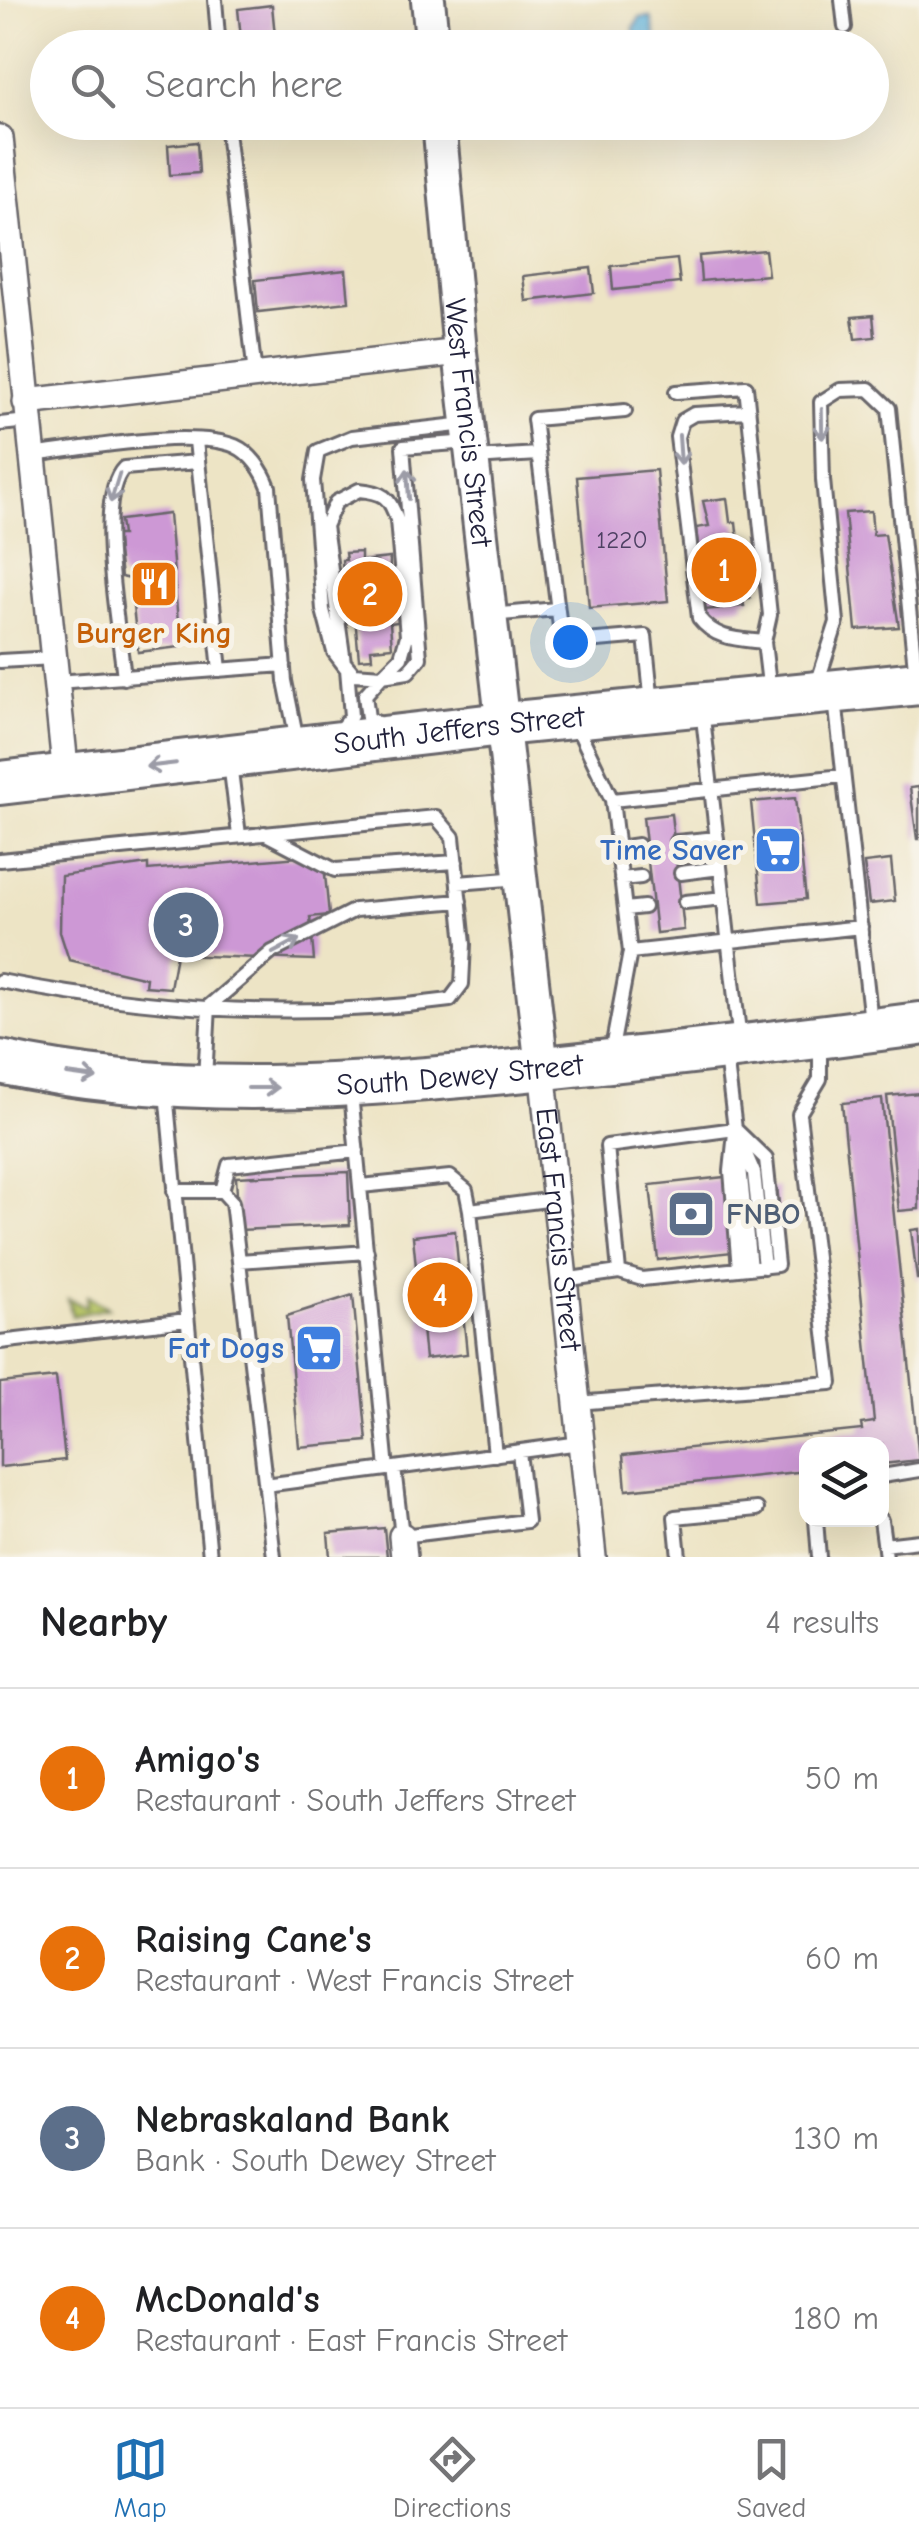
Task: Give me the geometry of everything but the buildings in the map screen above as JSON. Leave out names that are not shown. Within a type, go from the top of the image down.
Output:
[{"type":"highway","name":"South Jeffers Street","points":[[0,783],[503,724],[918,686]]},
{"type":"highway","name":"South Dewey Street","points":[[0,1062],[102,1079],[185,1085],[350,1086],[733,1048],[919,1024]]},
{"type":"street","points":[[428,0],[431,30]]},
{"type":"street","points":[[0,138],[16,353],[27,412],[66,776]]},
{"type":"street","name":"West Francis Street","points":[[442,140],[460,352],[503,724]]},
{"type":"street","points":[[27,412],[255,376],[460,352]]},
{"type":"street","name":"East Francis Street","points":[[503,724],[593,1557]]},
{"type":"lane","points":[[215,0],[218,30]]},
{"type":"lane","points":[[842,0],[845,26]]},
{"type":"lane","points":[[228,140],[255,376]]},
{"type":"lane","points":[[676,392],[746,387],[770,616],[764,642],[771,699]]},
{"type":"lane","points":[[872,1030],[844,776],[824,693],[837,622],[823,480],[821,402],[840,390],[870,389],[889,408],[918,686]]},
{"type":"lane","points":[[748,410],[694,414],[682,421],[677,437],[700,618],[709,630],[726,638],[764,642]]},
{"type":"lane","points":[[0,424],[27,412]]},
{"type":"lane","points":[[625,412],[534,418],[562,642],[645,636],[652,711]]},
{"type":"lane","points":[[389,433],[403,447],[420,658],[408,672],[382,676],[347,669],[334,652],[323,610],[318,451],[352,438],[389,433],[471,441],[538,454]]},
{"type":"lane","points":[[196,441],[220,670]]},
{"type":"lane","points":[[32,455],[130,442],[196,441],[235,446],[262,468],[269,487],[284,665],[310,746],[351,716],[325,526],[336,502],[359,490],[380,492],[392,501],[407,636],[401,657],[365,696],[368,718],[403,736]]},
{"type":"lane","points":[[403,447],[471,441]]},
{"type":"lane","points":[[124,678],[108,518],[115,478],[124,468],[198,462]]},
{"type":"lane","points":[[490,615],[556,608]]},
{"type":"lane","points":[[0,661],[124,678],[284,665]]},
{"type":"lane","points":[[702,707],[728,941],[735,1129],[751,1268]]},
{"type":"lane","points":[[572,718],[612,800],[630,952],[610,1061]]},
{"type":"lane","points":[[229,756],[239,835]]},
{"type":"lane","points":[[612,800],[844,776]]},
{"type":"lane","points":[[0,860],[436,817],[453,837],[460,902],[462,984],[450,1000],[374,1010],[94,1000],[0,981]]},
{"type":"lane","points":[[264,833],[336,870],[456,862]]},
{"type":"lane","points":[[676,842],[717,838]]},
{"type":"lane","points":[[618,848],[638,845]]},
{"type":"lane","points":[[681,872],[720,868]]},
{"type":"lane","points":[[621,879],[641,877]]},
{"type":"lane","points":[[458,884],[520,878]]},
{"type":"lane","points":[[685,902],[724,898]]},
{"type":"lane","points":[[210,1557],[174,1191],[185,1085],[209,1006],[272,952],[356,910],[460,902]]},
{"type":"lane","points":[[625,909],[644,907]]},
{"type":"lane","points":[[630,952],[860,927]]},
{"type":"lane","points":[[576,1402],[831,1383],[799,1114],[820,1079],[820,1037]]},
{"type":"lane","points":[[350,1086],[391,1468],[404,1546],[526,1521],[519,1452]]},
{"type":"lane","points":[[564,1280],[619,1272],[642,1279],[777,1265],[766,1159],[735,1129]]},
{"type":"lane","points":[[619,1272],[607,1146],[735,1129]]},
{"type":"lane","points":[[222,1191],[230,1165],[357,1151]]},
{"type":"lane","points":[[360,1186],[450,1177],[466,1190],[495,1455]]},
{"type":"lane","points":[[174,1191],[222,1191],[232,1202],[274,1557]]},
{"type":"lane","points":[[470,1210],[555,1200]]},
{"type":"lane","points":[[239,1261],[367,1252]]},
{"type":"lane","points":[[0,1342],[187,1320]]},
{"type":"lane","points":[[265,1485],[580,1443]]},
{"type":"lane","points":[[889,1475],[919,1470]]},
{"type":"lane","points":[[678,1557],[675,1518],[757,1510]]},
{"type":"lane","points":[[817,1527],[819,1557]]},
{"type":"lane","points":[[885,1551],[919,1541]]},
{"type":"green space","points":[[87,1296],[108,1308],[72,1316],[68,1299],[86,1307]]},
{"type":"water","points":[[651,17],[654,30],[634,30],[640,18]]},
{"type":"place","name":"Amigo's","points":[[724,570]]},
{"type":"place","name":"Burger King","points":[[154,584]]},
{"type":"place","name":"Raising Cane's","points":[[370,594]]},
{"type":"place","name":"Time Saver","points":[[778,850]]},
{"type":"place","name":"Nebraskaland Bank","points":[[186,925]]},
{"type":"place","name":"FNBO","points":[[691,1214]]},
{"type":"place","name":"McDonald's","points":[[440,1295]]},
{"type":"place","name":"Fat Dogs","points":[[319,1348]]}]
